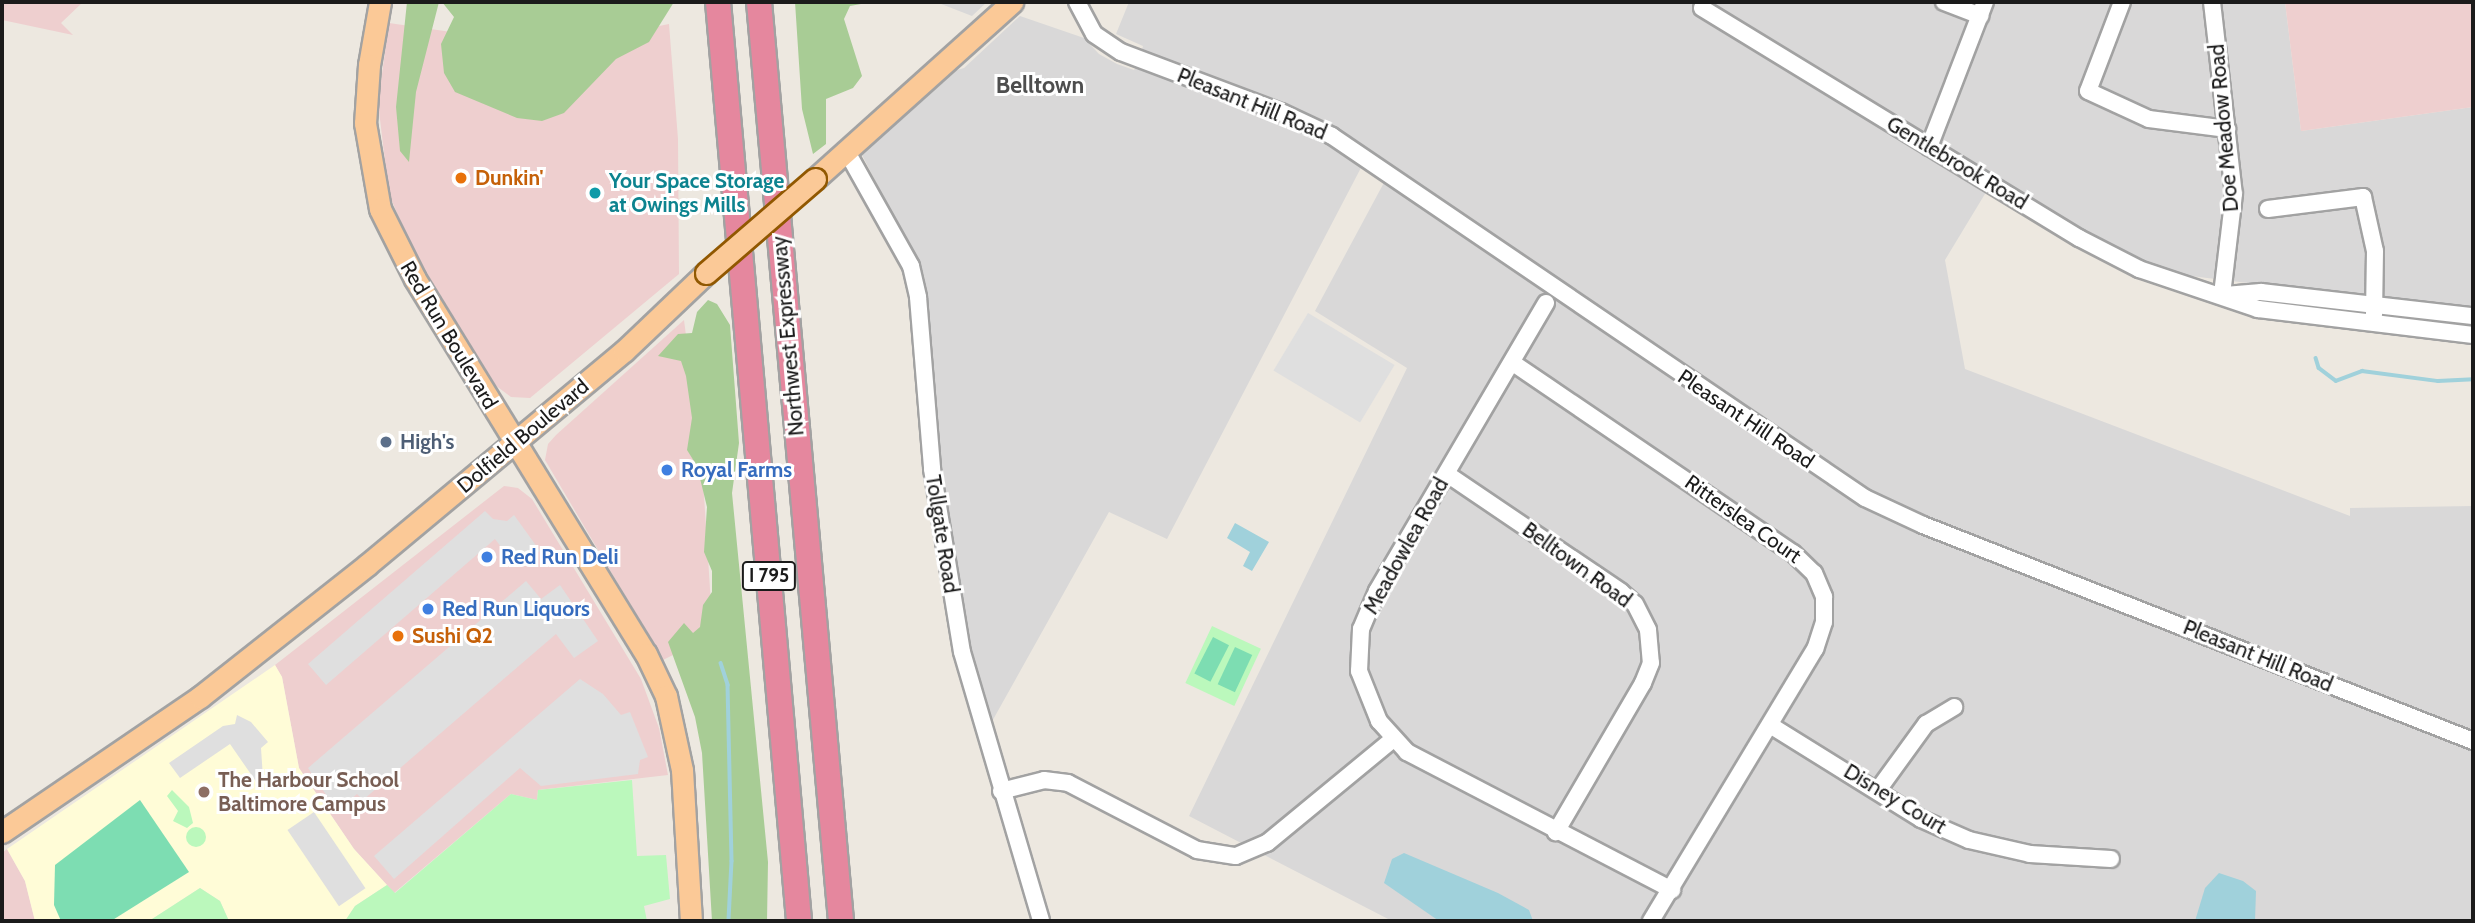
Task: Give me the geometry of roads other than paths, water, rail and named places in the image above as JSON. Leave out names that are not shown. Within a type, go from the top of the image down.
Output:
[{"type":"highway","name":"Northwest Expressway","points":[[718,2],[799,921]]},
{"type":"highway","name":"Northwest Expressway","points":[[759,2],[841,921]]},
{"type":"main road","name":"Red Run Boulevard","points":[[380,2],[369,65],[366,123],[380,209],[404,260],[646,654],[666,696],[682,771],[691,921]]},
{"type":"main road","name":"Dolfield Boulevard","points":[[2,832],[200,697],[514,443],[624,351],[706,273],[847,152],[1012,2]]},
{"type":"street","name":"Pleasant Hill Road","points":[[1077,2],[1094,34],[1121,52],[1241,96],[1332,136],[1873,503],[2473,741]]},
{"type":"street","points":[[1929,146],[1983,9],[1944,2]]},
{"type":"street","points":[[2122,2],[2088,91],[2149,119],[2227,129]]},
{"type":"street","name":"Doe Meadow Road","points":[[2212,2],[2227,129],[2233,220],[2222,295]]},
{"type":"street","name":"Gentlebrook Road","points":[[1702,8],[2111,256],[2173,282],[2222,295],[2258,309],[2473,335]]},
{"type":"street","name":"Tollgate Road","points":[[847,152],[911,266],[918,297],[932,469],[949,583],[973,699],[1041,921]]},
{"type":"street","points":[[2268,209],[2363,197],[2375,251],[2373,325]]},
{"type":"street","name":"Gentlebrook Road","points":[[2222,295],[2261,292],[2473,316]]},
{"type":"street","name":"Meadowlea Road","points":[[1546,303],[1377,591],[1361,629],[1359,671],[1363,689],[1392,740],[1425,763],[1672,890]]},
{"type":"street","name":"Ritterslea Court","points":[[1513,363],[1793,553],[1814,573],[1826,608],[1821,635],[1672,890],[1651,921]]},
{"type":"street","name":"Belltown Road","points":[[1447,474],[1621,592],[1634,604],[1648,630],[1651,663],[1643,683],[1556,832]]},
{"type":"street","points":[[1878,790],[1926,724],[1955,707]]},
{"type":"street","name":"Disney Court","points":[[1770,725],[1921,818],[1979,843],[2030,854],[2111,859]]},
{"type":"street","points":[[1001,791],[1044,780],[1068,783],[1197,850],[1236,856],[1267,843],[1392,740]]},
{"type":"water","points":[[1235,523],[1269,542],[1252,571],[1243,566],[1250,552],[1227,538]]},
{"type":"water","points":[[1404,853],[1498,893],[1529,910],[1533,921],[1439,921],[1384,883],[1392,859]]},
{"type":"water","points":[[2219,873],[2243,881],[2256,891],[2255,921],[2195,921],[2205,888]]},
{"type":"waterway","points":[[2316,358],[2319,368],[2336,381],[2362,371],[2438,381],[2473,379]]},
{"type":"waterway","points":[[721,663],[728,685],[732,861],[729,921]]},
{"type":"place","name":"Dunkin'","points":[[461,178]]},
{"type":"place","name":"Your Space Storage at Owings Mills","points":[[595,193]]},
{"type":"place","name":"High's","points":[[386,442]]},
{"type":"place","name":"Royal Farms","points":[[667,470]]},
{"type":"place","name":"Red Run Deli","points":[[487,557]]},
{"type":"place","name":"Red Run Liquors","points":[[428,609]]},
{"type":"place","name":"Sushi Q2","points":[[398,636]]},
{"type":"place","name":"The Harbour School Baltimore Campus","points":[[204,792]]},
{"type":"district","name":"Belltown","points":[[1040,85]]}]
